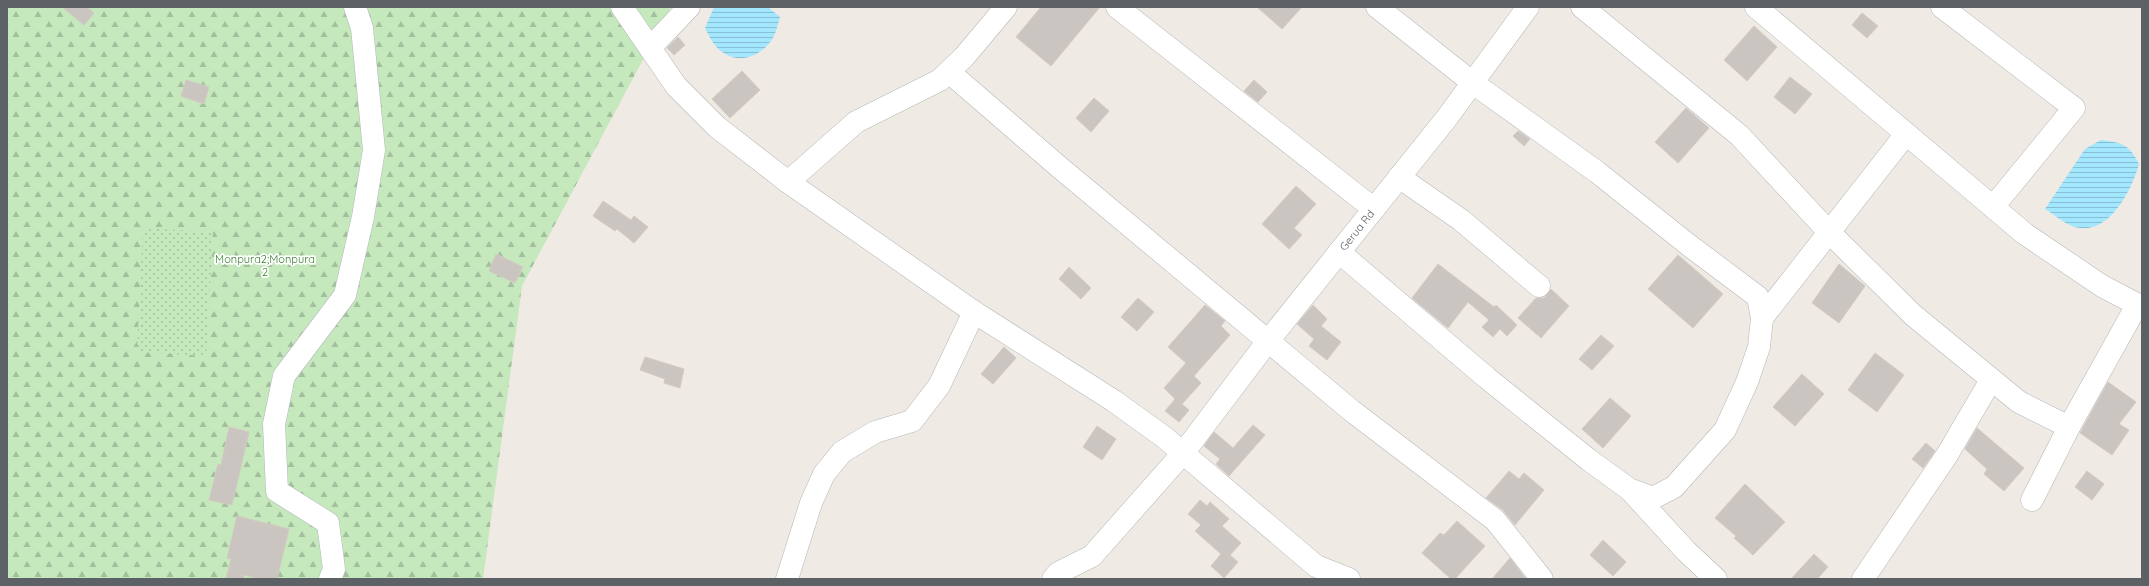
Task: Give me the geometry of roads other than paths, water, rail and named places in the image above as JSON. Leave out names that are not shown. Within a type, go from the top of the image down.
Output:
[{"type":"street","points":[[330,579],[334,569],[328,523],[277,491],[274,424],[284,376],[345,295],[363,216],[374,150],[362,28],[355,7]]},
{"type":"street","points":[[622,7],[676,86],[717,128],[788,182],[974,312],[1114,401],[1184,452],[1316,566],[1349,579]]},
{"type":"street","points":[[650,48],[689,7]]},
{"type":"street","points":[[788,182],[856,122],[940,80],[949,72],[1006,7]]},
{"type":"street","points":[[1117,7],[1374,209]]},
{"type":"street","name":"Gerua Rd","points":[[1053,579],[1058,573],[1092,556],[1184,452],[1268,341],[1374,209],[1472,83],[1528,7]]},
{"type":"street","points":[[1582,7],[1739,135],[1828,231],[1913,315],[2018,402],[2069,427]]},
{"type":"street","points":[[1756,7],[2025,234],[2102,286],[2140,306],[2069,427],[2032,500]]},
{"type":"street","points":[[1942,7],[2074,108],[1993,207]]},
{"type":"street","points":[[1387,10],[1472,83],[1597,172],[1758,297],[1762,318],[1759,347],[1747,382],[1725,430],[1674,487],[1653,498],[1629,489]]},
{"type":"street","points":[[949,72],[1058,166],[1352,411],[1495,520],[1542,579]]},
{"type":"street","points":[[1762,318],[1828,231],[1906,134]]},
{"type":"street","points":[[1399,177],[1461,220],[1539,286]]},
{"type":"street","points":[[1339,252],[1487,378],[1629,489],[1686,551],[1716,579]]},
{"type":"street","points":[[787,579],[811,503],[824,474],[842,452],[875,432],[912,421],[939,386],[974,312]]},
{"type":"street","points":[[1864,579],[1947,455],[1991,380]]},
{"type":"water","points":[[714,7],[768,7],[780,17],[774,36],[767,46],[753,56],[737,58],[729,56],[721,51],[713,42],[705,28]]},
{"type":"water","points":[[2101,140],[2115,142],[2128,148],[2139,164],[2136,174],[2125,196],[2110,216],[2101,223],[2091,227],[2075,227],[2066,223],[2045,209],[2085,149]]},
{"type":"park label","name":"Monpura2;Monpura 2","points":[[265,265]]}]
